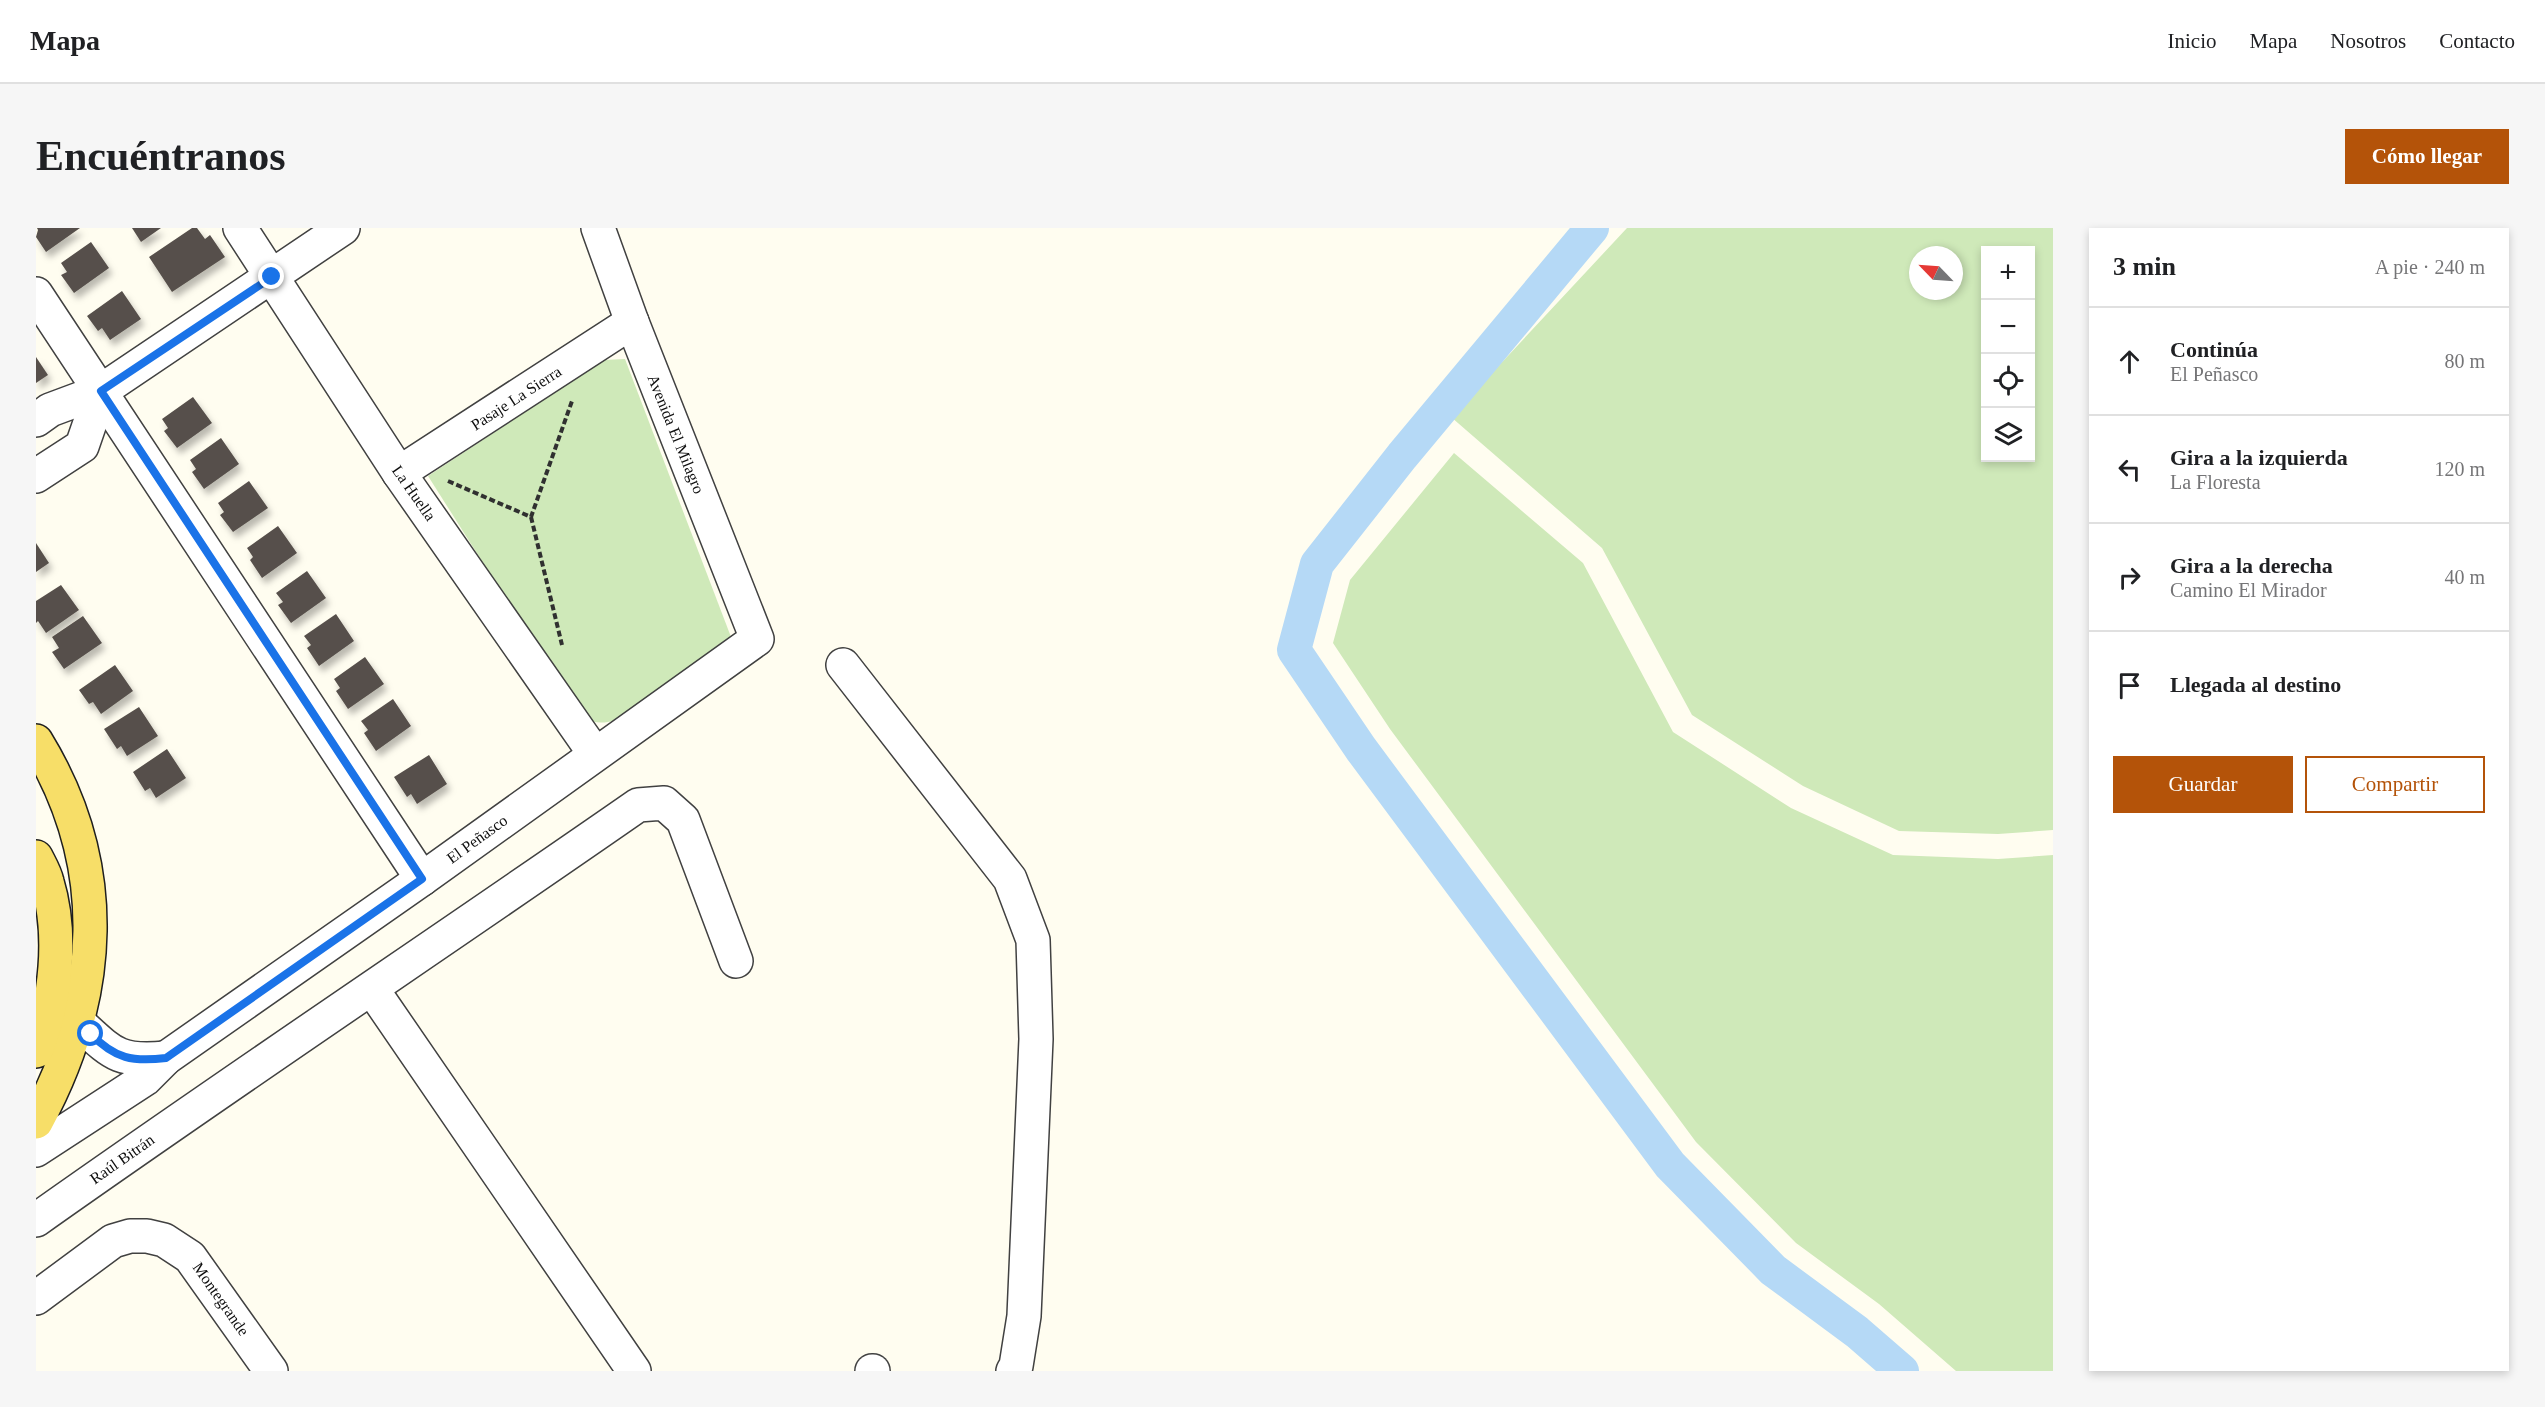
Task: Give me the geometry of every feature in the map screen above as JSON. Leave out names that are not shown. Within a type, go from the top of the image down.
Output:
[{"type":"main road","points":[[36,741],[52,768],[70,807],[86,877],[90,914],[86,987],[78,1022],[67,1058],[36,1122]]},
{"type":"main road","points":[[36,856],[47,882],[55,941],[54,972],[49,1006],[36,1051]]},
{"type":"street","name":"La Huella","points":[[240,228],[406,469],[595,754]]},
{"type":"street","points":[[36,420],[50,411],[101,391],[343,228]]},
{"type":"street","name":"Avenida El Milagro","points":[[598,228],[632,322],[757,639]]},
{"type":"street","points":[[36,294],[422,879]]},
{"type":"street","name":"Pasaje La Sierra","points":[[406,469],[632,322]]},
{"type":"street","points":[[36,476],[82,446],[101,391]]},
{"type":"street","name":"El Peñasco","points":[[36,1150],[145,1079],[166,1058],[422,879],[757,639]]},
{"type":"street","points":[[843,665],[1010,879],[1033,940],[1036,1039],[1024,1304],[1016,1366],[1013,1371]]},
{"type":"street","name":"Raúl Bitrán","points":[[36,1220],[209,1098],[372,989],[638,805],[664,803],[683,820],[736,961]]},
{"type":"street","points":[[372,989],[634,1371]]},
{"type":"street","points":[[78,1022],[100,1044],[127,1059],[166,1058]]},
{"type":"street","name":"Montegrande","points":[[36,1298],[113,1241],[130,1236],[147,1236],[164,1240],[190,1257],[271,1371]]},
{"type":"path","points":[[564,656],[531,518],[590,350]]},
{"type":"path","points":[[406,469],[531,518]]},
{"type":"green space","points":[[1627,228],[2053,228],[2053,830],[1998,834],[1899,831],[1803,786],[1692,715],[1602,548],[1451,417]]},
{"type":"green space","points":[[625,359],[731,637],[714,656],[619,720],[593,722],[573,705],[428,476],[604,360]]},
{"type":"green space","points":[[1454,453],[1583,563],[1673,732],[1791,808],[1893,855],[1998,859],[2053,855],[2053,1371],[1956,1371],[1879,1304],[1796,1243],[1696,1142],[1390,729],[1333,643],[1350,580]]},
{"type":"building","points":[[37,228],[80,228],[46,252],[36,237]]},
{"type":"building","points":[[132,228],[161,228],[141,242]]},
{"type":"building","points":[[192,228],[197,228],[205,239],[210,235],[225,257],[172,292],[149,257]]},
{"type":"building","points":[[91,242],[109,268],[74,293],[61,275],[67,272],[61,263]]},
{"type":"building","points":[[122,291],[141,319],[110,340],[102,328],[98,331],[87,316]]},
{"type":"building","points":[[36,357],[48,375],[36,383]]},
{"type":"building","points":[[193,397],[212,423],[177,448],[164,431],[168,428],[162,419]]},
{"type":"building","points":[[221,438],[239,464],[204,489],[192,472],[196,469],[190,460]]},
{"type":"building","points":[[249,481],[268,508],[233,532],[220,515],[224,512],[218,503]]},
{"type":"building","points":[[278,526],[297,553],[262,578],[250,560],[253,557],[247,548]]},
{"type":"building","points":[[36,543],[49,563],[36,572]]},
{"type":"building","points":[[307,571],[326,598],[291,623],[278,605],[283,602],[276,593]]},
{"type":"building","points":[[61,585],[79,610],[46,633],[38,621],[36,623],[36,601]]},
{"type":"building","points":[[336,614],[354,641],[319,666],[307,648],[311,645],[304,636]]},
{"type":"building","points":[[83,616],[102,643],[64,669],[52,652],[59,648],[52,637]]},
{"type":"building","points":[[365,657],[384,684],[348,709],[336,691],[340,688],[334,679]]},
{"type":"building","points":[[115,665],[133,691],[101,714],[93,702],[89,704],[79,690]]},
{"type":"building","points":[[393,699],[411,726],[376,751],[364,733],[368,730],[361,721]]},
{"type":"building","points":[[139,707],[158,736],[127,756],[121,746],[117,749],[104,729]]},
{"type":"building","points":[[167,749],[186,778],[156,798],[150,788],[145,791],[133,772]]},
{"type":"building","points":[[429,755],[447,784],[417,804],[411,794],[407,797],[394,777]]},
{"type":"waterway","points":[[1592,228],[1402,456],[1317,564],[1294,650],[1361,749],[1670,1165],[1773,1270],[1857,1332],[1902,1371]]},
{"type":"route","points":[[91,1034],[100,1044],[127,1059],[166,1058],[422,879],[101,391],[272,277]]}]
